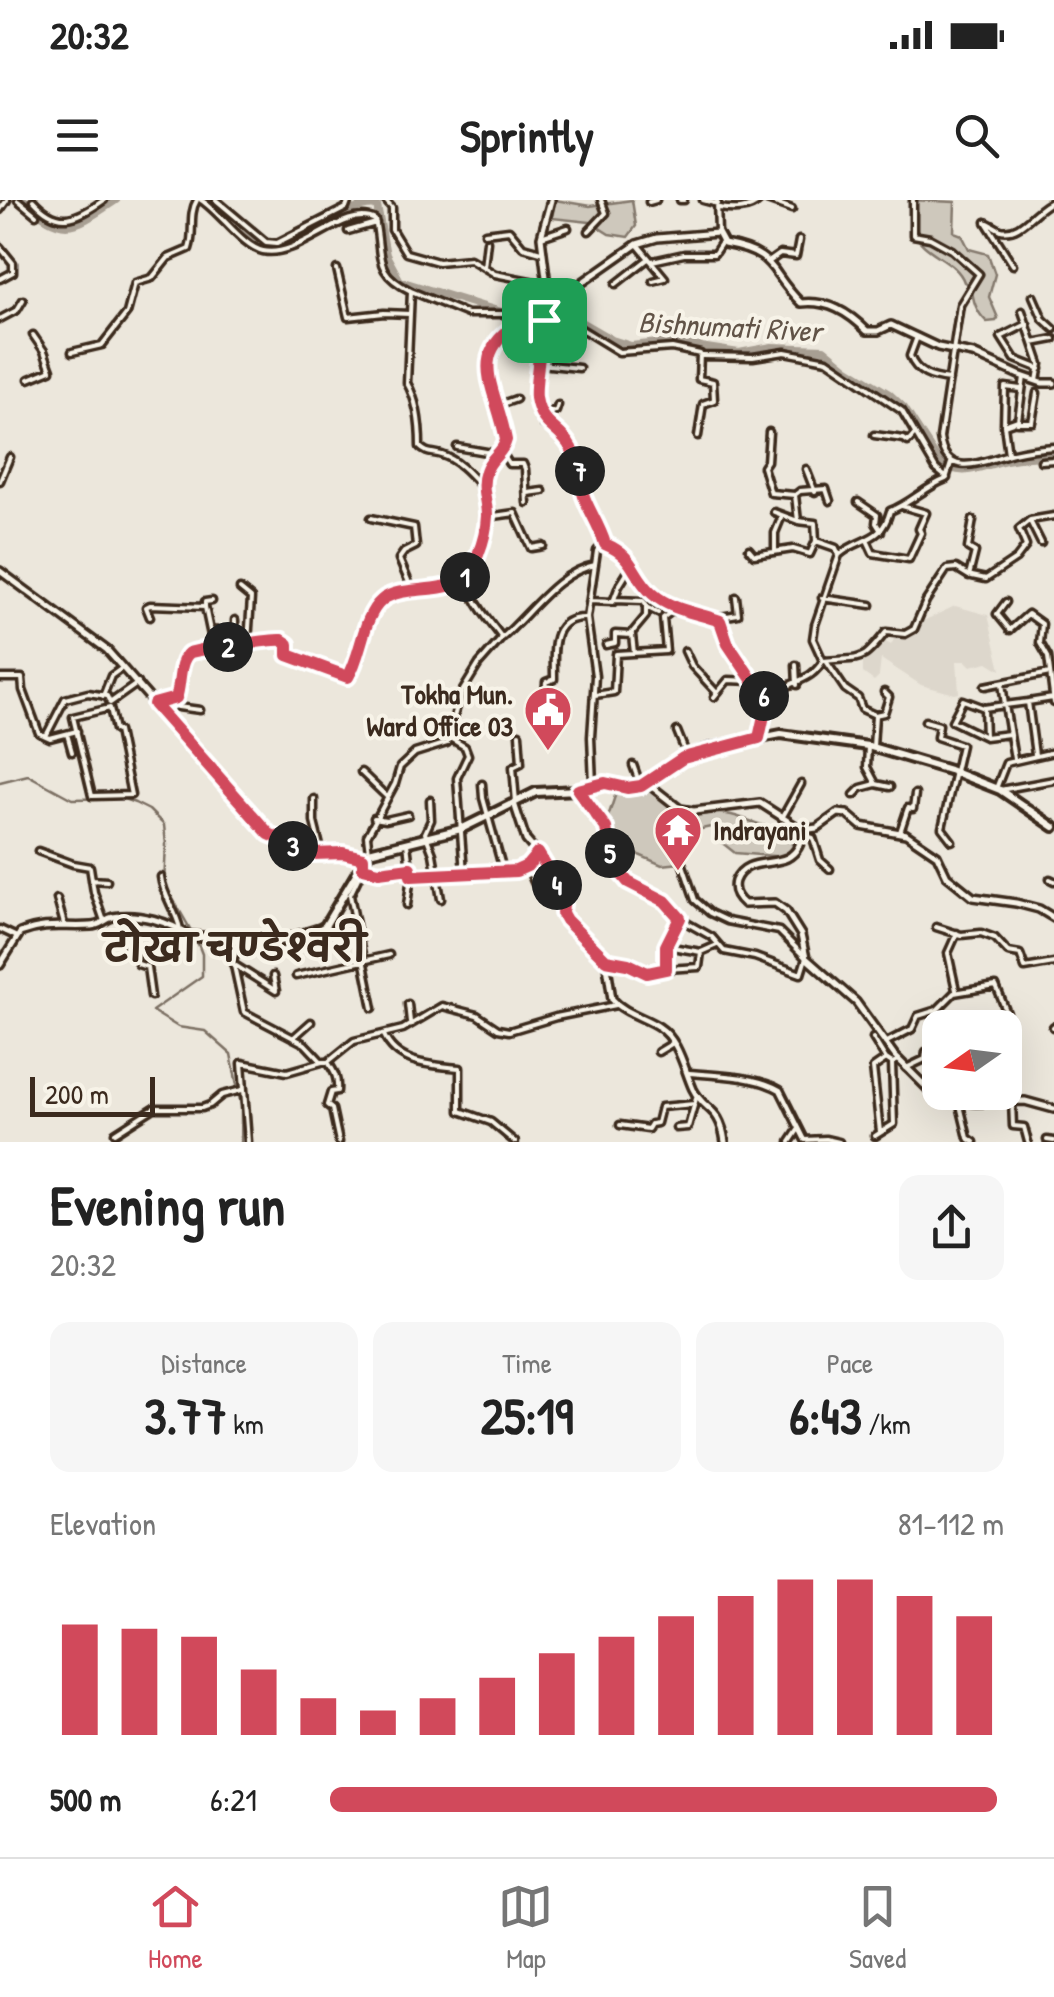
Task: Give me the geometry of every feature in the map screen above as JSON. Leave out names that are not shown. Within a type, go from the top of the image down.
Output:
[{"type":"main road","points":[[190,936],[229,935],[260,942],[281,941],[326,926],[365,859],[488,818],[536,792],[578,790],[593,784],[644,785],[687,756],[759,738],[794,734],[871,746],[999,789],[1054,828]]},
{"type":"street","points":[[0,210],[6,200]]},
{"type":"street","points":[[18,200],[36,214]]},
{"type":"street","points":[[33,200],[50,216],[63,221],[79,217],[104,200]]},
{"type":"street","points":[[72,352],[102,345],[127,313],[135,283],[152,278],[168,258],[189,249],[193,230],[191,210],[199,200],[262,251],[298,246],[360,216],[376,223],[382,266],[393,283],[467,314],[570,322],[620,352],[672,348],[702,356],[752,357],[785,352],[815,355],[902,412],[936,469],[948,476]]},
{"type":"street","points":[[216,200],[258,237],[277,243],[346,208],[347,200]]},
{"type":"street","points":[[386,200],[392,208],[392,230],[406,253],[438,262],[470,259],[495,274],[547,284],[580,284],[637,244],[671,236],[718,233]]},
{"type":"street","points":[[551,200],[541,237],[547,284],[536,396],[544,424],[571,448],[582,475],[583,494],[605,544]]},
{"type":"street","points":[[588,231],[606,213],[601,200]]},
{"type":"street","points":[[648,202],[656,200]]},
{"type":"street","points":[[703,200],[740,209],[760,200]]},
{"type":"street","points":[[767,200],[792,209]]},
{"type":"street","points":[[914,200],[913,235],[930,238],[952,250],[979,274],[960,305],[940,438],[942,448],[952,462],[976,466],[1008,454],[1054,447]]},
{"type":"street","points":[[1012,265],[986,222],[1001,230],[1012,229],[1025,223],[1044,202],[1054,200]]},
{"type":"street","points":[[718,204],[718,233],[722,242]]},
{"type":"street","points":[[348,231],[376,223]]},
{"type":"street","points":[[541,237],[568,228]]},
{"type":"street","points":[[485,232],[509,230],[523,248],[541,252]]},
{"type":"street","points":[[770,261],[780,254],[796,256],[799,240]]},
{"type":"street","points":[[484,266],[488,241]]},
{"type":"street","points":[[616,284],[650,259],[714,254],[722,242]]},
{"type":"street","points":[[722,242],[749,248],[770,261],[802,303],[822,302],[870,332],[890,324],[918,338],[983,357],[1038,381],[1054,383]]},
{"type":"street","points":[[637,244],[665,278],[653,281]]},
{"type":"street","points":[[0,247],[13,263],[13,272],[0,279]]},
{"type":"street","points":[[338,269],[349,318],[410,314]]},
{"type":"street","points":[[411,291],[407,383],[415,395],[420,448],[462,466],[482,487]]},
{"type":"street","points":[[1033,296],[1043,319],[1054,329]]},
{"type":"street","points":[[0,319],[24,300]]},
{"type":"street","points":[[1022,311],[1040,369],[1038,381]]},
{"type":"street","points":[[200,710],[178,707],[183,661],[189,653],[282,640],[288,644],[288,655],[348,677],[377,605],[398,592],[458,582],[469,573],[487,517],[482,487],[488,465],[506,440],[486,364],[494,341],[528,317]]},
{"type":"street","points":[[1027,324],[1001,338],[1016,359],[1040,369]]},
{"type":"street","points":[[29,379],[51,370],[34,334]]},
{"type":"street","points":[[918,338],[910,356],[914,365],[929,376],[949,380]]},
{"type":"street","points":[[1033,343],[1054,339]]},
{"type":"street","points":[[698,436],[703,404],[714,400],[715,388],[714,382],[699,379],[702,356]]},
{"type":"street","points":[[540,364],[579,368]]},
{"type":"street","points":[[1017,422],[1024,376]]},
{"type":"street","points":[[1008,454],[1005,387],[1021,390]]},
{"type":"street","points":[[1004,426],[1032,422],[1037,393]]},
{"type":"street","points":[[499,405],[516,399]]},
{"type":"street","points":[[541,413],[558,406]]},
{"type":"street","points":[[768,432],[764,466],[771,494],[796,495],[800,491],[826,489],[830,502]]},
{"type":"street","points":[[874,434],[908,442],[915,434]]},
{"type":"street","points":[[457,446],[500,453],[509,464],[522,464],[527,503]]},
{"type":"street","points":[[0,480],[10,457]]},
{"type":"street","points":[[1041,461],[1054,460]]},
{"type":"street","points":[[884,692],[889,697],[884,713],[876,715],[862,709],[858,698],[845,689],[824,661],[813,639],[822,598],[839,555],[881,532],[890,511],[948,476],[952,462]]},
{"type":"street","points":[[806,470],[815,492]]},
{"type":"street","points":[[527,494],[543,491]]},
{"type":"street","points":[[796,495],[798,522]]},
{"type":"street","points":[[858,502],[877,515],[881,532]]},
{"type":"street","points":[[866,540],[872,553],[909,559],[926,512],[902,506]]},
{"type":"street","points":[[749,549],[754,555],[794,549],[810,554],[816,542],[816,524],[798,522],[774,512]]},
{"type":"street","points":[[487,517],[515,513],[531,548],[543,546]]},
{"type":"street","points":[[775,551],[774,533],[782,516]]},
{"type":"street","points":[[767,702],[777,698],[786,687],[808,680],[824,661],[864,657],[873,652],[886,632],[908,633],[914,629],[946,570],[956,568],[986,579],[1016,559],[1026,546],[1018,530],[1030,520],[1054,516]]},
{"type":"street","points":[[372,518],[414,526],[416,546],[399,559],[413,592]]},
{"type":"street","points":[[970,576],[976,552],[968,548],[974,520]]},
{"type":"street","points":[[1030,520],[1041,544]]},
{"type":"street","points":[[816,542],[836,548],[839,555]]},
{"type":"street","points":[[605,544],[623,552],[653,594],[676,608],[720,621]]},
{"type":"street","points":[[593,784],[590,737],[595,695],[587,618],[597,551],[605,544]]},
{"type":"street","points":[[614,600],[633,564]]},
{"type":"street","points":[[373,1008],[350,895],[365,859],[374,818],[406,760],[442,746],[450,738],[457,704],[468,680],[502,638],[575,572],[595,565]]},
{"type":"street","points":[[0,571],[106,648],[269,834],[290,846],[322,854],[353,854],[379,872],[410,868]]},
{"type":"street","points":[[469,573],[470,590],[502,638]]},
{"type":"street","points":[[240,589],[252,598],[248,643]]},
{"type":"street","points":[[174,605],[175,596]]},
{"type":"street","points":[[720,621],[721,617],[738,614],[736,597]]},
{"type":"street","points":[[822,598],[871,604]]},
{"type":"street","points":[[590,601],[643,602],[646,608],[646,616],[630,634],[614,634],[615,642],[606,645]]},
{"type":"street","points":[[212,602],[206,602],[206,607],[214,650]]},
{"type":"street","points":[[1006,602],[997,614],[1010,630],[1028,614],[1042,624],[1040,645],[1048,657],[1054,701],[984,708],[963,700],[952,721],[985,736],[1010,734]]},
{"type":"street","points":[[150,617],[147,606],[206,607]]},
{"type":"street","points":[[646,608],[658,613]]},
{"type":"street","points":[[595,695],[614,692],[616,654],[666,651],[664,618],[676,608]]},
{"type":"street","points":[[540,709],[544,707],[546,682],[554,678],[554,644],[560,626],[570,618],[587,618]]},
{"type":"street","points":[[210,631],[235,630],[236,620]]},
{"type":"street","points":[[720,621],[728,644],[767,702],[759,738]]},
{"type":"street","points":[[630,634],[634,653]]},
{"type":"street","points":[[684,651],[716,695],[730,679],[752,680]]},
{"type":"street","points":[[796,665],[797,684]]},
{"type":"street","points":[[102,696],[110,676],[124,667]]},
{"type":"street","points":[[984,686],[1050,673]]},
{"type":"street","points":[[0,678],[22,678],[35,728],[46,736],[77,732]]},
{"type":"street","points":[[46,736],[65,699],[88,692],[108,696],[110,705],[132,795],[92,796],[74,717],[110,705],[138,683]]},
{"type":"street","points":[[1002,683],[1014,758]]},
{"type":"street","points":[[154,704],[177,696]]},
{"type":"street","points":[[1028,702],[1035,755]]},
{"type":"street","points":[[984,708],[985,736]]},
{"type":"street","points":[[876,715],[868,767],[876,784]]},
{"type":"street","points":[[925,721],[939,725],[937,738],[960,745],[942,828],[952,841]]},
{"type":"street","points":[[678,731],[687,756]]},
{"type":"street","points":[[67,734],[72,752]]},
{"type":"street","points":[[519,734],[521,763],[513,767],[515,802],[526,840],[564,896],[563,917],[606,959],[647,973],[699,967],[702,952]]},
{"type":"street","points":[[450,738],[468,754],[456,778],[464,873]]},
{"type":"street","points":[[1054,752],[1014,758],[1002,768],[999,789],[1054,780]]},
{"type":"street","points":[[633,765],[644,785],[686,811],[760,803],[813,838],[820,860],[830,869]]},
{"type":"street","points":[[361,772],[387,797]]},
{"type":"street","points":[[482,784],[503,870]]},
{"type":"street","points":[[782,818],[801,784]]},
{"type":"street","points":[[854,795],[861,788],[876,784],[890,787]]},
{"type":"street","points":[[578,790],[606,828],[611,858],[628,882],[665,901],[680,918],[712,937],[724,950],[755,957],[798,975],[806,958],[801,935],[786,912],[775,903],[744,904],[734,888],[736,879],[750,866],[792,854],[802,832]]},
{"type":"street","points":[[900,832],[908,808],[913,809],[914,794]]},
{"type":"street","points":[[314,799],[314,822],[322,854]]},
{"type":"street","points":[[430,800],[431,820],[426,838],[438,873],[441,899]]},
{"type":"street","points":[[802,832],[817,828],[838,814],[847,814],[860,826],[900,832],[937,855],[947,876],[972,898],[1039,909],[1054,918]]},
{"type":"street","points":[[374,818],[386,820],[408,815]]},
{"type":"street","points":[[407,844],[411,876],[407,906]]},
{"type":"street","points":[[38,851],[90,867],[104,922]]},
{"type":"street","points":[[411,876],[516,871],[527,866],[538,853]]},
{"type":"street","points":[[683,865],[695,900],[710,913],[779,930],[856,1002],[896,1062],[894,1124],[877,1134],[873,1068],[886,1058]]},
{"type":"street","points":[[527,866],[538,891]]},
{"type":"street","points":[[161,877],[180,930]]},
{"type":"street","points":[[92,880],[107,881]]},
{"type":"street","points":[[57,900],[64,924]]},
{"type":"street","points":[[124,917],[126,948],[131,949],[138,964],[147,966],[151,996]]},
{"type":"street","points":[[0,965],[17,936],[64,924],[94,926],[124,917],[162,921],[190,936]]},
{"type":"street","points":[[666,969],[666,946],[680,918]]},
{"type":"street","points":[[936,926],[996,938],[1004,950],[1020,954],[1025,968],[1054,963]]},
{"type":"street","points":[[0,929],[17,936]]},
{"type":"street","points":[[957,933],[948,953],[957,992]]},
{"type":"street","points":[[240,938],[233,964],[244,1012],[305,1044],[337,1076],[337,1091],[331,1092],[326,1105],[332,1108],[339,1142]]},
{"type":"street","points":[[666,946],[702,952],[717,945]]},
{"type":"street","points":[[296,976],[389,955]]},
{"type":"street","points":[[606,959],[609,989],[616,1005]]},
{"type":"street","points":[[233,964],[276,991],[274,976]]},
{"type":"street","points":[[885,1043],[912,1030],[918,1016],[937,1010],[957,992],[996,986],[1006,1010]]},
{"type":"street","points":[[408,1004],[410,1022]]},
{"type":"street","points":[[248,1142],[242,1063],[287,1072],[325,1062],[354,1041],[403,1029],[442,1006],[477,1015],[508,1031],[556,1016],[616,1005],[661,1028],[673,1043],[697,1095],[714,1110],[725,1142]]},
{"type":"street","points":[[293,1038],[310,1022]]},
{"type":"street","points":[[384,1034],[390,1046],[416,1063],[460,1068],[460,1111],[491,1122],[515,1142]]},
{"type":"street","points":[[873,1038],[886,1058],[906,1068],[922,1083]]},
{"type":"street","points":[[658,1052],[673,1043]]},
{"type":"street","points":[[906,1068],[922,1060]]},
{"type":"street","points":[[688,1073],[726,1074],[734,1080],[774,1086],[780,1090],[805,1140],[826,1138],[839,1142]]},
{"type":"street","points":[[115,1132],[154,1108],[202,1108],[243,1090]]},
{"type":"street","points":[[676,1128],[688,1127],[697,1095]]},
{"type":"street","points":[[1022,1103],[1054,1109]]},
{"type":"street","points":[[620,1125],[648,1129],[656,1123],[662,1107],[694,1104]]},
{"type":"street","points":[[961,1110],[968,1138],[974,1142]]},
{"type":"street","points":[[1012,1110],[1013,1126],[1024,1128],[1028,1142]]},
{"type":"street","points":[[790,1142],[798,1130]]},
{"type":"street","points":[[1047,1140],[1054,1142]]},
{"type":"shaded area","points":[[555,200],[590,206],[632,200],[636,226],[628,237],[609,234],[590,222],[552,218]]},
{"type":"shaded area","points":[[910,200],[955,202],[954,232],[962,235],[969,249],[988,254],[995,274],[989,297],[996,321],[987,322],[980,314],[972,285],[918,240]]},
{"type":"shaded area","points":[[955,606],[988,615],[1001,670],[988,662],[971,666],[966,661],[957,661],[959,693],[955,694],[921,685],[881,659],[879,676],[874,681],[863,673],[863,658],[874,652],[882,640],[891,645],[896,635],[908,635],[921,622]]},
{"type":"shaded area","points":[[648,787],[672,808],[689,814],[690,829],[680,863],[662,865],[616,845],[608,817],[616,793],[636,793]]},
{"type":"shaded area","points":[[695,812],[729,814],[776,829],[787,836],[794,849],[785,857],[735,853],[721,842],[727,836],[711,827],[692,827]]},
{"type":"waterway","name":"Bishnumati River","points":[[24,200],[49,220],[69,225],[116,200]]},
{"type":"waterway","name":"Bishnumati River","points":[[208,200],[248,237],[278,245],[293,242],[351,211],[377,206],[386,255],[400,281],[501,312],[560,310],[612,340],[631,346],[668,342],[739,353],[772,347],[824,349],[904,408],[939,462],[948,467],[972,470],[1012,459],[1054,456]]},
{"type":"waterway","name":"Bishnumati River","points":[[377,206],[382,200]]},
{"type":"waterway","points":[[0,782],[28,775],[72,799],[121,798],[149,810],[164,825],[164,883],[197,941],[202,954],[202,976],[152,1011],[178,1027],[205,1031],[231,1054],[241,1106],[241,1142]]},
{"type":"place","name":"Tokha Mun. Ward Office 03","points":[[548,752]]},
{"type":"place","name":"Indrayani","points":[[678,872]]},
{"type":"district","name":"टोखा चण्डेश्वरी","points":[[235,947]]},
{"type":"route","points":[[528,317],[544,320],[537,402],[544,424],[571,448],[582,475],[583,494],[596,516],[605,544],[623,552],[648,589],[665,603],[720,621],[728,644],[767,702],[759,738],[683,758],[641,786],[627,788],[605,783],[578,790],[609,834],[611,858],[618,870],[628,882],[665,901],[680,918],[666,946],[666,969],[647,973],[606,960],[566,920],[562,913],[564,896],[538,853],[527,866],[516,871],[411,876],[410,868],[374,872],[363,868],[363,858],[353,854],[314,854],[290,846],[269,834],[154,704],[176,698],[183,661],[189,653],[269,642],[274,638],[288,644],[288,655],[348,677],[381,601],[398,592],[448,586],[469,573],[487,517],[482,487],[485,473],[506,440],[486,364],[494,341],[508,330],[528,317]]}]
